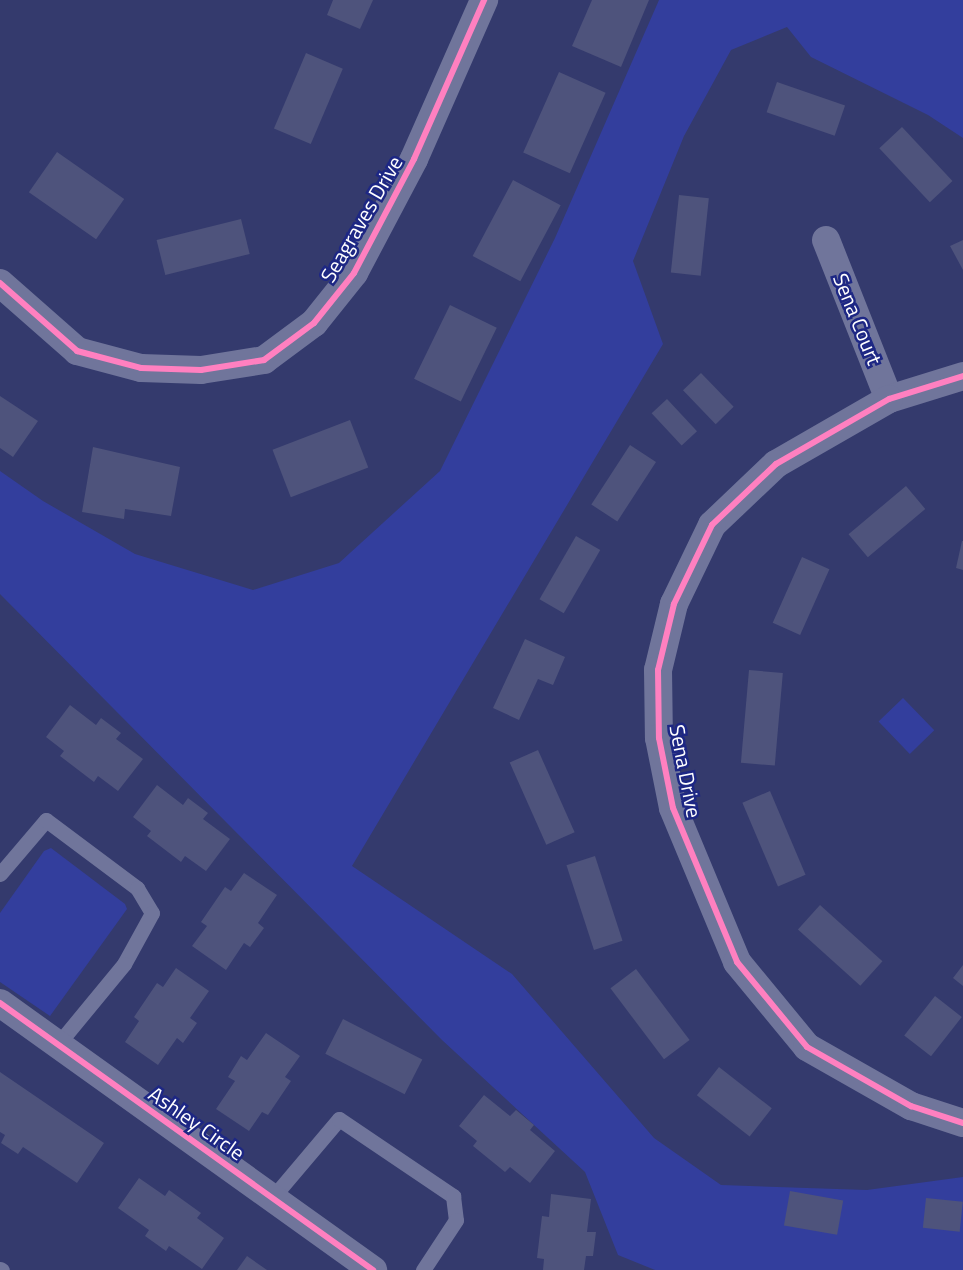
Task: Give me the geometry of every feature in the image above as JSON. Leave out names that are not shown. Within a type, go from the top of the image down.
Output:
[{"type":"street","name":"Seagraves Drive","points":[[0,284],[77,351],[141,368],[201,370],[264,360],[315,323],[354,273],[414,159],[484,0]]},
{"type":"street","name":"Sena Court","points":[[826,240],[889,399]]},
{"type":"street","name":"Sena Drive","points":[[963,376],[889,399],[776,465],[712,525],[672,615],[658,670],[659,738],[673,808],[736,962],[807,1047],[911,1106],[963,1123]]},
{"type":"street","name":"Ashley Circle","points":[[0,1003],[373,1270]]},
{"type":"lane","points":[[0,874],[46,820],[137,888],[152,913],[124,964],[58,1044]]},
{"type":"lane","points":[[273,1197],[339,1119],[453,1196],[456,1220],[423,1270]]},
{"type":"shaded area","points":[[659,0],[963,0],[963,138],[928,115],[811,57],[787,27],[731,50],[684,136],[633,261],[663,344],[352,866],[512,974],[654,1138],[721,1185],[867,1190],[963,1177],[963,1270],[655,1270],[618,1255],[585,1172],[442,1040],[0,594],[0,471],[43,501],[135,554],[253,590],[339,563],[440,471],[555,238]]},
{"type":"shaded area","points":[[903,698],[934,730],[910,754],[879,722]]},
{"type":"shaded area","points":[[51,848],[125,904],[127,909],[50,1016],[0,982],[0,913],[44,851]]},
{"type":"building","points":[[333,0],[373,0],[360,29],[327,15]]},
{"type":"building","points":[[592,0],[649,0],[621,67],[572,46]]},
{"type":"building","points":[[306,53],[343,69],[311,144],[274,128]]},
{"type":"building","points":[[559,72],[606,93],[570,173],[523,152]]},
{"type":"building","points":[[777,82],[845,105],[835,136],[767,112]]},
{"type":"building","points":[[902,127],[952,181],[930,202],[879,148]]},
{"type":"building","points":[[57,152],[124,199],[96,239],[29,192]]},
{"type":"building","points":[[513,180],[561,205],[520,281],[473,256]]},
{"type":"building","points":[[679,195],[709,198],[701,276],[671,273]]},
{"type":"building","points":[[241,219],[250,254],[165,275],[157,240]]},
{"type":"building","points":[[963,240],[963,270],[950,246]]},
{"type":"building","points":[[450,305],[497,328],[461,401],[414,379]]},
{"type":"building","points":[[701,373],[734,407],[716,424],[683,390]]},
{"type":"building","points":[[0,396],[38,421],[13,457],[0,448]]},
{"type":"building","points":[[667,399],[697,431],[682,446],[652,413]]},
{"type":"building","points":[[350,420],[368,468],[291,497],[273,450]]},
{"type":"building","points":[[630,445],[656,462],[617,521],[591,505]]},
{"type":"building","points":[[93,447],[180,467],[171,516],[125,509],[124,519],[82,512]]},
{"type":"building","points":[[906,486],[925,509],[868,557],[849,534]]},
{"type":"building","points":[[576,536],[600,550],[564,613],[540,599]]},
{"type":"building","points":[[963,541],[963,570],[956,568]]},
{"type":"building","points":[[802,557],[829,569],[800,635],[773,623]]},
{"type":"building","points":[[525,639],[565,657],[553,685],[538,679],[519,720],[493,708]]},
{"type":"building","points":[[749,670],[783,673],[775,766],[741,763]]},
{"type":"building","points":[[70,705],[96,725],[101,718],[121,733],[116,739],[143,759],[118,791],[98,776],[94,782],[60,756],[64,751],[46,737]]},
{"type":"building","points":[[538,750],[575,832],[546,845],[510,763]]},
{"type":"building","points":[[157,785],[183,805],[188,798],[208,813],[203,819],[230,839],[206,871],[185,856],[181,862],[147,836],[151,831],[133,817]]},
{"type":"building","points":[[770,791],[806,875],[778,886],[742,803]]},
{"type":"building","points":[[595,856],[623,941],[594,950],[566,865]]},
{"type":"building","points":[[244,873],[277,895],[258,923],[264,928],[250,947],[244,943],[226,970],[192,946],[207,926],[201,922],[225,887],[231,891]]},
{"type":"building","points":[[820,905],[882,961],[860,986],[798,930]]},
{"type":"building","points":[[963,965],[963,986],[953,978]]},
{"type":"building","points":[[176,968],[209,991],[190,1018],[197,1023],[183,1043],[177,1038],[158,1065],[125,1042],[139,1021],[134,1017],[157,983],[163,987]]},
{"type":"building","points":[[636,969],[690,1040],[664,1059],[610,988]]},
{"type":"building","points":[[935,996],[962,1017],[931,1056],[904,1035]]},
{"type":"building","points":[[343,1019],[422,1059],[405,1094],[325,1054]]},
{"type":"building","points":[[266,1033],[300,1056],[285,1077],[291,1081],[268,1115],[262,1112],[249,1131],[216,1109],[235,1081],[228,1077],[241,1056],[247,1060]]},
{"type":"building","points":[[719,1067],[772,1108],[750,1137],[697,1095]]},
{"type":"building","points":[[0,1072],[104,1143],[77,1183],[23,1147],[18,1154],[1,1143],[5,1135],[0,1132]]},
{"type":"building","points":[[484,1095],[510,1116],[516,1110],[534,1125],[530,1130],[555,1151],[530,1183],[510,1167],[505,1172],[473,1146],[477,1141],[459,1126]]},
{"type":"building","points":[[139,1178],[165,1196],[169,1190],[201,1213],[197,1218],[224,1238],[202,1269],[169,1246],[166,1251],[145,1236],[149,1230],[118,1208]]},
{"type":"building","points":[[790,1191],[843,1200],[837,1235],[784,1225]]},
{"type":"building","points":[[551,1194],[591,1199],[587,1232],[596,1232],[593,1256],[586,1256],[584,1270],[543,1270],[544,1259],[537,1258],[542,1216],[549,1217]]},
{"type":"building","points":[[926,1198],[963,1202],[960,1232],[923,1228]]},
{"type":"building","points":[[247,1256],[267,1270],[237,1270]]},
{"type":"cycle path","points":[[0,283],[77,351],[141,368],[201,370],[264,360],[314,323],[354,273],[414,159],[484,0]]},
{"type":"cycle path","points":[[963,376],[889,399],[776,464],[712,525],[674,604],[658,670],[659,738],[673,808],[737,962],[807,1047],[911,1106],[963,1123]]},
{"type":"cycle path","points":[[0,1003],[373,1270]]}]
